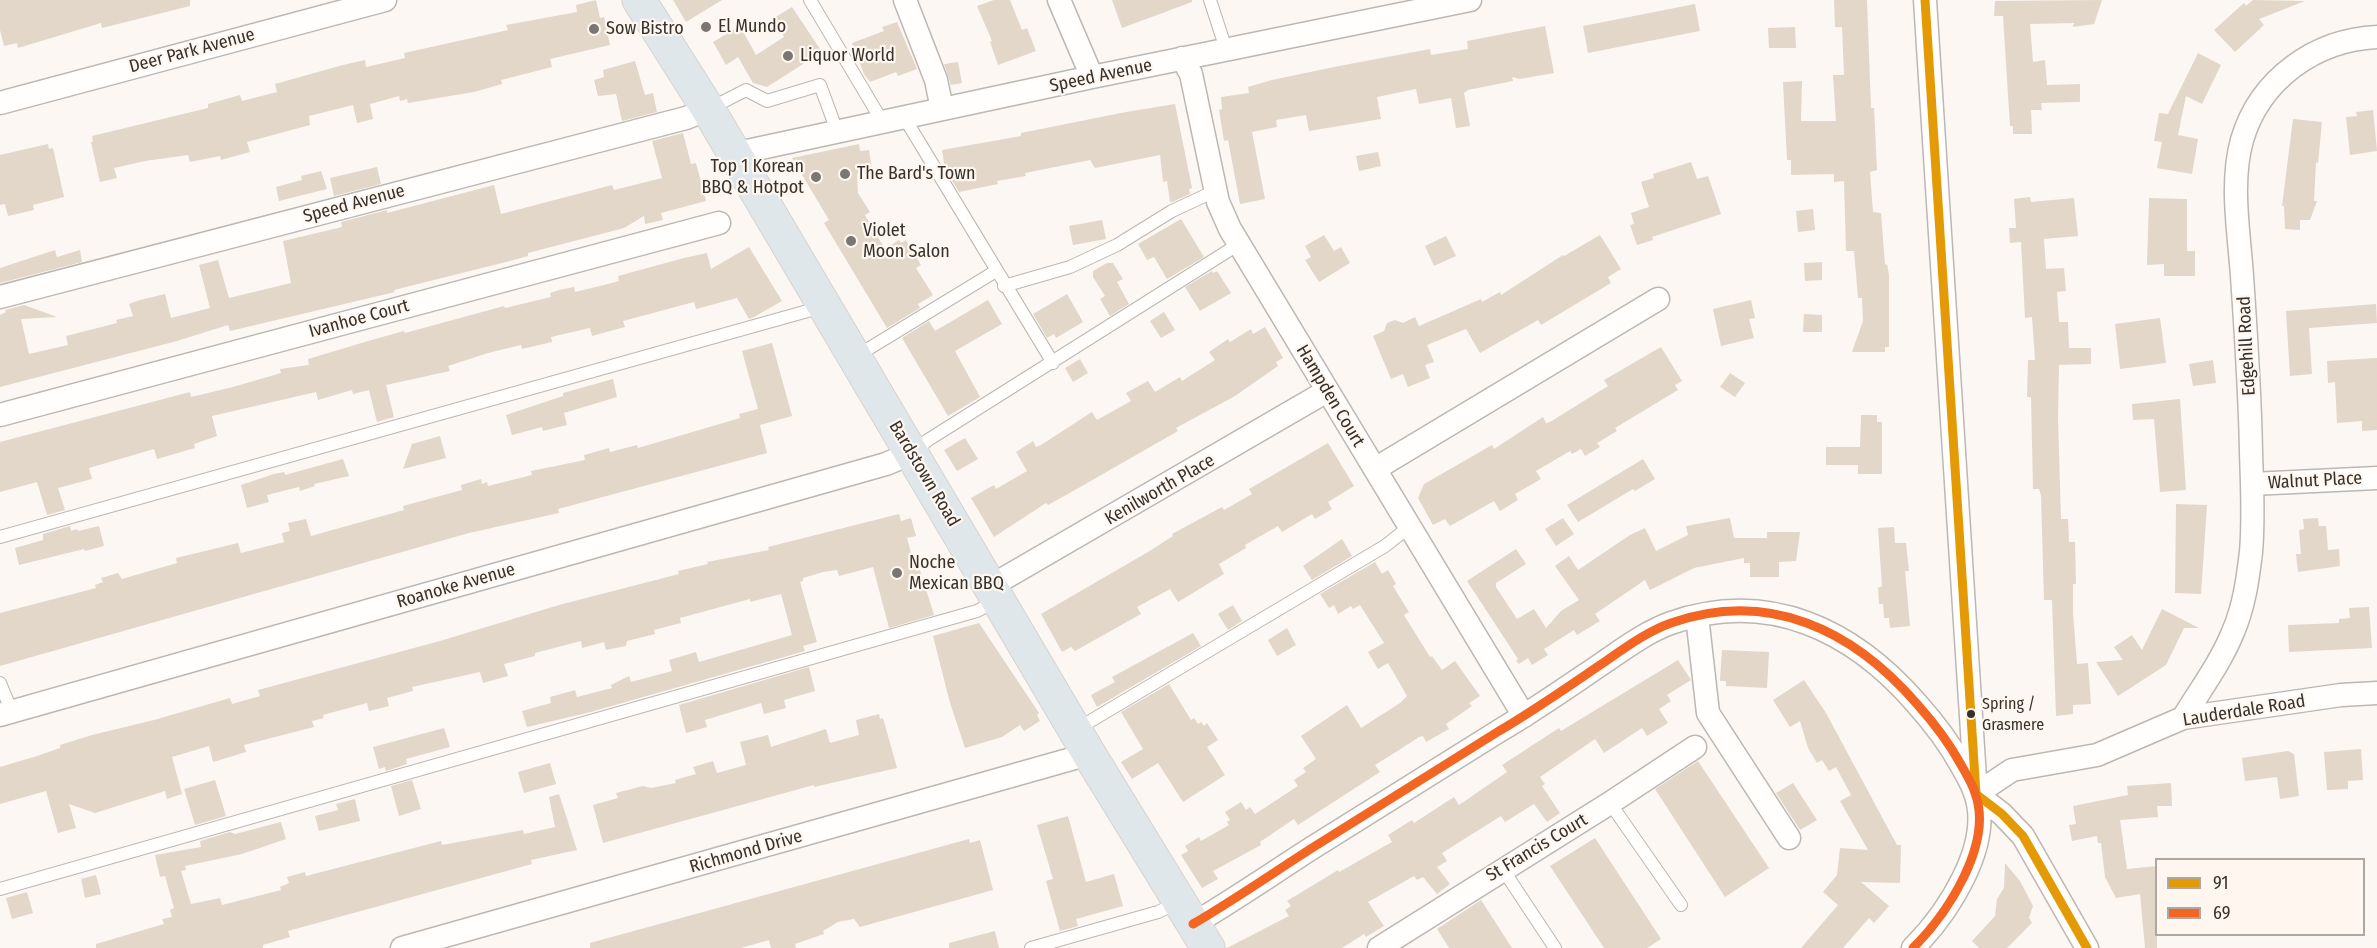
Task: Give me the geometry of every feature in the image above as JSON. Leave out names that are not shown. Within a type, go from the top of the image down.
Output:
[{"type":"main road","name":"Bardstown Road","points":[[639,0],[708,109],[823,306],[1194,925]]},
{"type":"street","name":"Deer Park Avenue","points":[[0,103],[385,0]]},
{"type":"street","points":[[905,0],[936,80],[942,109]]},
{"type":"street","points":[[1059,0],[1092,77]]},
{"type":"street","name":"Speed Avenue","points":[[733,154],[1182,58],[1470,0]]},
{"type":"street","points":[[1912,948],[1929,931],[1961,884],[1978,832],[1979,813],[1925,0]]},
{"type":"street","name":"Edgehill Road","points":[[2183,718],[2233,632],[2241,606],[2251,552],[2249,375],[2237,192],[2238,159],[2242,139],[2271,87],[2301,60],[2327,46],[2354,39],[2377,37]]},
{"type":"street","name":"Hampden Court","points":[[1182,58],[1191,74],[1218,202],[1239,244],[1524,716]]},
{"type":"street","name":"Speed Avenue","points":[[0,297],[686,118],[708,109]]},
{"type":"street","name":"Ivanhoe Court","points":[[0,415],[718,223]]},
{"type":"street","points":[[1375,469],[1658,299]]},
{"type":"street","name":"Kenilworth Place","points":[[995,593],[1327,391]]},
{"type":"street","name":"Roanoke Avenue","points":[[6,714],[874,467],[912,453]]},
{"type":"street","name":"Walnut Place","points":[[2252,484],[2377,478]]},
{"type":"street","points":[[1194,925],[1524,716],[1641,638],[1670,624],[1697,616],[1742,611],[1788,616],[1833,633],[1864,652],[1905,690],[1938,728],[1976,794],[2002,814],[2023,836],[2087,948]]},
{"type":"street","points":[[1697,616],[1708,713],[1789,838]]},
{"type":"street","name":"Lauderdale Road","points":[[1976,794],[2012,770],[2097,756],[2183,718],[2341,695],[2377,693]]},
{"type":"street","name":"Richmond Drive","points":[[402,948],[1083,742]]},
{"type":"street","name":"St Francis Court","points":[[1378,948],[1402,941],[1502,868],[1610,803],[1695,747]]},
{"type":"lane","points":[[810,0],[996,271],[1053,363]]},
{"type":"lane","points":[[1210,0],[1226,49]]},
{"type":"lane","points":[[708,109],[746,90],[767,101],[820,85],[837,131]]},
{"type":"lane","points":[[1004,286],[1070,267],[1215,191]]},
{"type":"lane","points":[[912,453],[928,440],[1239,244]]},
{"type":"lane","points":[[854,357],[996,271]]},
{"type":"lane","points":[[0,537],[823,306]]},
{"type":"lane","points":[[1083,742],[1385,546],[1409,527]]},
{"type":"lane","points":[[0,889],[977,611],[995,593]]},
{"type":"lane","points":[[0,683],[6,714]]},
{"type":"lane","points":[[1610,803],[1681,905]]},
{"type":"lane","points":[[1502,868],[1555,948]]},
{"type":"lane","points":[[1031,948],[1158,912],[1194,925]]},
{"type":"building","points":[[0,0],[190,0],[190,6],[102,28],[101,23],[18,48],[17,43],[4,46],[0,30]]},
{"type":"building","points":[[596,0],[600,18],[604,17],[610,45],[550,59],[552,67],[501,80],[502,84],[474,92],[408,103],[407,99],[400,101],[399,96],[370,104],[373,119],[357,123],[353,105],[309,116],[310,125],[247,142],[250,152],[221,160],[220,156],[190,162],[188,155],[145,161],[114,168],[117,178],[100,182],[91,142],[93,142],[92,136],[208,108],[208,104],[240,95],[242,101],[277,92],[275,84],[343,65],[365,60],[366,67],[405,58],[404,53],[508,30],[506,25],[577,12],[576,5]]},
{"type":"building","points":[[673,0],[722,0],[686,22]]},
{"type":"building","points":[[994,0],[1010,0],[1022,30],[1027,28],[1036,51],[998,65],[990,42],[992,41],[977,6]]},
{"type":"building","points":[[1112,0],[1192,0],[1192,2],[1122,28]]},
{"type":"building","points":[[1834,0],[1867,0],[1871,108],[1874,108],[1877,170],[1870,172],[1873,212],[1881,213],[1885,265],[1887,264],[1889,275],[1889,347],[1885,347],[1885,352],[1852,352],[1863,321],[1862,298],[1858,298],[1854,251],[1846,251],[1844,181],[1834,182],[1834,174],[1791,175],[1791,160],[1787,160],[1783,82],[1802,81],[1801,121],[1836,121],[1833,75],[1844,75],[1842,27],[1835,27]]},
{"type":"building","points":[[2102,0],[2094,24],[2073,27],[2074,23],[2030,24],[2033,62],[2045,60],[2047,85],[2080,84],[2080,102],[2041,103],[2042,110],[2031,110],[2032,134],[2013,134],[2013,126],[2010,126],[2003,16],[1994,16],[1995,1]]},
{"type":"building","points":[[2253,0],[2305,1],[2259,19],[2264,25],[2235,52],[2214,30],[2244,3],[2246,6]]},
{"type":"building","points":[[1695,4],[1700,31],[1588,53],[1583,26]]},
{"type":"building","points":[[792,7],[822,52],[767,87],[753,83],[738,57],[726,65],[713,42],[740,26],[756,55],[784,37],[774,18]]},
{"type":"building","points":[[897,22],[917,69],[898,76],[896,72],[870,82],[864,74],[852,43],[884,31],[882,27]]},
{"type":"building","points":[[1545,26],[1554,73],[1520,79],[1512,77],[1513,81],[1468,90],[1464,93],[1470,126],[1456,128],[1451,98],[1419,104],[1416,89],[1377,97],[1381,119],[1309,131],[1306,115],[1276,120],[1277,127],[1252,132],[1265,199],[1240,204],[1228,140],[1224,141],[1219,110],[1222,109],[1221,97],[1249,93],[1248,87],[1272,80],[1339,66],[1430,49],[1431,55],[1468,49],[1467,41]]},
{"type":"building","points":[[1795,27],[1796,48],[1769,48],[1768,28]]},
{"type":"building","points":[[2198,53],[2221,65],[2202,104],[2186,96],[2178,135],[2198,139],[2192,174],[2157,168],[2162,142],[2154,141],[2159,113],[2168,114]]},
{"type":"building","points":[[635,61],[645,95],[653,93],[657,112],[622,121],[616,94],[598,96],[594,80],[604,77],[603,70]]},
{"type":"building","points":[[958,62],[962,83],[951,85],[944,64]]},
{"type":"building","points":[[1175,104],[1192,188],[1189,189],[1190,194],[1172,202],[1170,202],[1167,181],[1163,182],[1160,155],[1095,168],[1090,160],[1025,173],[1026,176],[997,181],[998,184],[959,192],[945,169],[942,150]]},
{"type":"building","points":[[2373,110],[2377,151],[2350,155],[2346,117],[2357,116],[2356,112]]},
{"type":"building","points":[[2293,119],[2322,122],[2318,163],[2316,162],[2314,201],[2317,201],[2310,220],[2300,220],[2300,230],[2285,229],[2284,206],[2282,206]]},
{"type":"building","points":[[683,133],[691,164],[696,163],[706,201],[661,213],[663,220],[645,224],[644,216],[624,228],[528,253],[528,256],[510,261],[394,290],[395,292],[230,331],[228,325],[177,341],[0,387],[0,315],[6,312],[5,310],[24,305],[57,317],[21,319],[29,354],[68,345],[66,336],[117,323],[116,320],[133,316],[129,304],[140,300],[165,294],[171,318],[210,308],[199,265],[218,260],[229,298],[291,283],[283,241],[342,227],[341,222],[387,210],[387,213],[494,185],[501,214],[612,185],[614,190],[662,178],[652,141]]},
{"type":"building","points":[[48,144],[49,149],[53,148],[64,197],[33,205],[34,210],[8,216],[5,204],[0,205],[0,155]]},
{"type":"building","points":[[859,144],[860,151],[869,150],[872,170],[857,174],[858,193],[870,212],[865,215],[885,249],[899,240],[901,243],[906,240],[921,265],[916,268],[933,295],[918,304],[920,308],[887,328],[824,223],[829,220],[792,158]]},
{"type":"building","points":[[1378,152],[1381,166],[1359,171],[1356,156]]},
{"type":"building","points":[[1691,162],[1697,179],[1708,176],[1721,214],[1652,237],[1653,240],[1637,245],[1630,225],[1634,224],[1631,213],[1649,207],[1641,182],[1654,178],[1653,174]]},
{"type":"building","points":[[377,167],[381,184],[334,196],[330,178]]},
{"type":"building","points":[[321,171],[327,189],[279,201],[276,187],[302,180],[301,176]]},
{"type":"building","points":[[2030,197],[2031,202],[2074,198],[2078,236],[2044,239],[2046,269],[2064,268],[2066,291],[2057,292],[2059,322],[2068,322],[2069,348],[2091,348],[2091,364],[2059,365],[2058,418],[2061,519],[2068,519],[2069,542],[2075,542],[2076,584],[2073,584],[2073,613],[2077,664],[2088,663],[2091,704],[2073,705],[2073,714],[2056,716],[2052,600],[2044,600],[2041,495],[2039,489],[2033,489],[2031,397],[2027,397],[2028,360],[2035,360],[2032,317],[2025,318],[2021,242],[2010,243],[2009,228],[2016,228],[2014,199]]},
{"type":"building","points":[[2149,198],[2187,199],[2187,251],[2195,251],[2195,276],[2164,276],[2164,264],[2147,265]]},
{"type":"building","points":[[1813,209],[1815,230],[1798,232],[1796,211]]},
{"type":"building","points":[[1181,219],[1204,257],[1167,279],[1154,257],[1147,260],[1138,244]]},
{"type":"building","points":[[1102,220],[1106,239],[1073,245],[1069,226]]},
{"type":"building","points":[[1324,235],[1334,251],[1341,247],[1350,263],[1319,282],[1305,260],[1311,257],[1305,246]]},
{"type":"building","points":[[1600,235],[1621,269],[1608,277],[1611,283],[1541,325],[1538,320],[1480,353],[1466,329],[1427,345],[1434,362],[1425,365],[1430,378],[1408,387],[1403,374],[1391,379],[1373,336],[1384,331],[1387,323],[1395,320],[1403,323],[1415,317],[1419,326],[1481,299],[1482,302],[1500,292],[1501,295],[1563,255]]},
{"type":"building","points":[[1446,236],[1456,256],[1434,266],[1425,246]]},
{"type":"building","points":[[749,247],[782,301],[749,319],[737,298],[696,309],[694,302],[623,321],[625,327],[592,336],[590,328],[551,337],[552,342],[522,349],[521,345],[488,353],[448,366],[450,371],[386,385],[394,417],[377,422],[369,390],[353,394],[352,390],[318,400],[316,392],[212,416],[217,436],[194,444],[195,448],[157,459],[154,449],[89,468],[92,479],[58,488],[65,510],[47,515],[37,482],[0,492],[0,442],[190,392],[191,397],[233,387],[281,373],[280,369],[309,365],[308,359],[375,339],[504,306],[505,308],[551,297],[550,293],[559,290],[574,287],[575,292],[604,285],[619,281],[618,276],[684,258],[707,253],[711,269]]},
{"type":"building","points":[[55,250],[57,257],[80,250],[82,262],[0,283],[0,268]]},
{"type":"building","points":[[1822,262],[1822,280],[1805,281],[1804,263]]},
{"type":"building","points":[[1107,263],[1113,263],[1123,279],[1117,282],[1129,304],[1110,316],[1100,299],[1105,296],[1093,277],[1093,271]]},
{"type":"building","points":[[1212,271],[1213,273],[1217,271],[1231,293],[1200,311],[1185,287]]},
{"type":"building","points":[[1067,294],[1083,322],[1056,338],[1054,334],[1047,338],[1033,314]]},
{"type":"building","points":[[988,300],[1002,324],[955,351],[980,397],[948,416],[902,338],[929,321],[935,331]]},
{"type":"building","points":[[1751,300],[1755,318],[1749,319],[1754,338],[1721,346],[1713,309]]},
{"type":"building","points":[[2376,304],[2377,323],[2309,328],[2312,374],[2290,376],[2286,311]]},
{"type":"building","points":[[1164,312],[1175,330],[1161,338],[1150,321]]},
{"type":"building","points":[[1804,314],[1822,315],[1822,332],[1803,332]]},
{"type":"building","points":[[2160,318],[2166,363],[2120,369],[2115,324]]},
{"type":"building","points":[[1265,327],[1283,358],[1276,362],[1278,366],[1235,396],[1176,428],[1178,431],[1048,505],[1046,503],[994,537],[971,498],[994,485],[996,489],[1027,471],[1016,452],[1033,441],[1036,447],[1041,445],[1092,412],[1097,420],[1131,401],[1126,393],[1148,381],[1155,392],[1180,377],[1182,381],[1215,360],[1209,352],[1228,339],[1230,342],[1251,329],[1253,334]]},
{"type":"building","points":[[772,343],[792,416],[760,425],[767,453],[558,509],[559,513],[469,533],[0,666],[0,613],[96,588],[95,585],[103,582],[101,578],[118,573],[122,579],[177,563],[176,558],[238,543],[241,553],[284,542],[282,533],[290,531],[288,523],[306,519],[311,536],[404,510],[403,506],[462,490],[461,485],[481,479],[482,484],[487,482],[488,486],[532,475],[531,471],[585,460],[584,455],[609,448],[610,452],[637,445],[638,448],[740,418],[739,414],[758,409],[742,351]]},
{"type":"building","points":[[1661,347],[1682,381],[1675,385],[1678,390],[1615,428],[1617,431],[1597,443],[1600,447],[1585,456],[1581,449],[1572,454],[1570,451],[1536,471],[1541,479],[1515,494],[1518,500],[1500,511],[1494,501],[1450,526],[1445,519],[1433,525],[1418,498],[1424,484],[1492,445],[1494,449],[1543,417],[1546,423],[1550,422],[1608,386],[1604,380]]},
{"type":"building","points":[[2377,358],[2377,430],[2362,431],[2362,421],[2337,423],[2335,382],[2328,383],[2327,361]]},
{"type":"building","points":[[1080,359],[1088,373],[1073,382],[1065,368]]},
{"type":"building","points":[[2213,360],[2216,383],[2193,386],[2189,364]]},
{"type":"building","points":[[1730,373],[1745,383],[1735,397],[1720,387]]},
{"type":"building","points":[[613,379],[617,397],[564,413],[567,425],[543,431],[542,427],[512,435],[506,415],[563,396],[563,393]]},
{"type":"building","points":[[2180,399],[2186,490],[2160,492],[2154,419],[2133,420],[2132,404]]},
{"type":"building","points":[[1861,415],[1877,415],[1877,422],[1882,422],[1882,474],[1858,474],[1858,465],[1826,465],[1826,447],[1860,447]]},
{"type":"building","points":[[440,436],[446,458],[403,469],[412,444]]},
{"type":"building","points":[[965,438],[978,459],[957,471],[944,450]]},
{"type":"building","points":[[1328,443],[1354,486],[1328,502],[1332,509],[1315,519],[1312,514],[1282,532],[1278,526],[1245,545],[1246,548],[1219,564],[1224,574],[1178,602],[1170,589],[1137,607],[1141,614],[1075,651],[1071,647],[1062,652],[1041,614],[1148,552],[1173,536],[1172,534],[1252,494],[1249,489]]},
{"type":"building","points":[[343,459],[349,476],[314,484],[315,486],[300,491],[299,487],[267,495],[269,502],[247,508],[241,485],[274,474],[284,472],[285,475]]},
{"type":"building","points":[[1643,459],[1655,479],[1635,491],[1633,489],[1578,522],[1567,505]]},
{"type":"building","points":[[2176,504],[2207,505],[2201,594],[2175,593]]},
{"type":"building","points":[[899,514],[901,521],[911,518],[916,536],[907,538],[916,571],[920,570],[934,615],[889,628],[873,567],[839,576],[837,570],[823,572],[803,578],[800,582],[817,642],[803,646],[805,651],[587,713],[527,727],[522,711],[551,703],[550,697],[575,690],[577,697],[612,688],[611,685],[629,676],[631,682],[672,671],[669,660],[696,652],[699,662],[792,635],[781,594],[750,602],[750,599],[680,618],[681,623],[654,630],[655,634],[627,641],[626,646],[606,650],[604,642],[582,648],[581,641],[535,653],[535,656],[504,664],[508,676],[483,683],[480,672],[412,687],[413,691],[387,698],[389,706],[369,711],[367,703],[323,715],[324,718],[312,721],[314,727],[244,745],[246,752],[213,762],[209,746],[172,757],[182,794],[167,799],[165,791],[95,813],[69,804],[76,828],[58,833],[46,791],[0,804],[0,767],[60,748],[60,745],[230,698],[232,704],[260,696],[258,690],[440,641],[559,605],[679,574],[678,571],[708,564],[707,562],[769,550],[768,547]]},
{"type":"building","points":[[1563,518],[1574,534],[1556,546],[1545,529]]},
{"type":"building","points":[[1730,518],[1734,538],[1767,538],[1767,532],[1800,532],[1796,561],[1779,562],[1779,577],[1750,577],[1750,563],[1744,563],[1744,558],[1694,568],[1650,590],[1645,580],[1595,614],[1600,621],[1577,635],[1574,630],[1544,649],[1548,655],[1532,665],[1528,658],[1519,664],[1516,661],[1518,659],[1467,581],[1516,549],[1526,564],[1496,583],[1496,587],[1517,619],[1534,609],[1546,628],[1561,611],[1579,600],[1555,566],[1569,556],[1578,570],[1630,535],[1645,528],[1656,551],[1688,535],[1686,526]]},
{"type":"building","points":[[2318,518],[2319,526],[2326,526],[2328,550],[2339,549],[2340,566],[2298,572],[2296,554],[2301,554],[2299,530],[2304,529],[2303,519]]},
{"type":"building","points":[[70,526],[71,531],[77,529],[78,531],[99,526],[104,546],[19,565],[15,548],[43,540],[43,534]]},
{"type":"building","points":[[1894,527],[1895,543],[1906,543],[1909,571],[1905,571],[1910,626],[1890,628],[1889,618],[1884,618],[1883,604],[1879,604],[1878,588],[1882,586],[1878,528]]},
{"type":"building","points":[[1342,539],[1352,556],[1312,580],[1303,566]]},
{"type":"building","points":[[1375,562],[1382,574],[1388,570],[1396,584],[1393,586],[1409,612],[1404,615],[1430,657],[1432,656],[1442,670],[1455,661],[1480,696],[1469,703],[1472,706],[1446,724],[1449,729],[1426,742],[1423,736],[1419,737],[1375,765],[1380,772],[1298,825],[1294,819],[1260,842],[1261,845],[1213,871],[1218,879],[1202,888],[1181,855],[1188,851],[1185,846],[1199,837],[1201,841],[1229,825],[1227,822],[1230,820],[1225,812],[1241,802],[1246,810],[1250,807],[1255,814],[1298,786],[1294,780],[1306,772],[1303,768],[1316,759],[1301,736],[1347,705],[1361,728],[1407,696],[1388,663],[1378,669],[1368,652],[1384,643],[1360,605],[1353,609],[1351,606],[1338,614],[1334,605],[1329,608],[1320,594]]},
{"type":"building","points":[[1233,605],[1242,621],[1228,630],[1218,614]]},
{"type":"building","points":[[2369,607],[2372,648],[2289,652],[2288,625],[2339,623],[2339,619],[2350,618],[2349,608]]},
{"type":"building","points":[[2162,609],[2199,628],[2184,628],[2166,665],[2118,696],[2096,662],[2123,660],[2114,647],[2132,635],[2142,650]]},
{"type":"building","points":[[979,623],[1039,713],[1037,715],[1040,721],[1024,731],[1020,725],[1002,737],[965,748],[950,703],[933,636]]},
{"type":"building","points":[[1287,628],[1296,645],[1277,656],[1268,640]]},
{"type":"building","points":[[1193,633],[1201,646],[1097,707],[1091,695],[1115,682],[1112,677]]},
{"type":"building","points":[[1722,650],[1769,652],[1767,688],[1726,686],[1726,681],[1720,681]]},
{"type":"building","points":[[1678,660],[1691,680],[1667,695],[1671,701],[1659,709],[1668,723],[1647,736],[1642,728],[1604,753],[1595,739],[1540,777],[1545,784],[1542,786],[1560,813],[1547,822],[1534,804],[1505,822],[1501,816],[1442,853],[1447,861],[1437,867],[1450,884],[1437,894],[1423,877],[1417,880],[1414,876],[1368,902],[1384,926],[1366,937],[1364,934],[1342,948],[1227,948],[1289,916],[1285,910],[1291,906],[1287,901],[1338,870],[1339,872],[1392,842],[1388,835],[1412,820],[1414,823],[1454,797],[1459,805],[1507,772],[1502,765],[1559,728],[1561,731]]},
{"type":"building","points":[[809,667],[815,691],[784,700],[786,708],[764,714],[761,703],[705,720],[707,727],[686,733],[679,705]]},
{"type":"building","points":[[1804,680],[1826,713],[1897,845],[1901,845],[1900,883],[1861,882],[1889,906],[1874,923],[1869,918],[1843,948],[1801,948],[1838,905],[1823,892],[1837,875],[1840,848],[1868,850],[1840,801],[1851,795],[1836,767],[1829,771],[1822,760],[1817,763],[1808,748],[1800,721],[1790,727],[1773,700]]},
{"type":"building","points":[[1169,684],[1191,720],[1194,718],[1198,724],[1201,722],[1204,726],[1207,723],[1218,740],[1207,747],[1225,775],[1183,802],[1158,763],[1132,779],[1121,762],[1143,749],[1121,712]]},
{"type":"building","points":[[879,714],[880,719],[883,718],[897,768],[814,787],[814,785],[603,843],[593,805],[618,798],[616,793],[643,786],[651,788],[676,783],[675,780],[696,774],[693,767],[713,761],[717,773],[746,765],[740,742],[768,735],[771,747],[826,729],[830,743],[859,735],[856,720]]},
{"type":"building","points":[[444,728],[450,747],[406,759],[407,764],[386,771],[385,767],[379,769],[373,747]]},
{"type":"building","points":[[2361,749],[2363,780],[2348,781],[2348,789],[2327,790],[2324,752]]},
{"type":"building","points":[[2288,751],[2294,754],[2299,796],[2280,799],[2277,777],[2245,781],[2242,758]]},
{"type":"building","points":[[1698,761],[1769,868],[1725,897],[1655,789]]},
{"type":"building","points":[[550,763],[556,784],[524,793],[518,772]]},
{"type":"building","points":[[215,780],[226,816],[195,825],[184,789]]},
{"type":"building","points":[[412,780],[421,809],[399,816],[391,786]]},
{"type":"building","points":[[1793,783],[1817,820],[1800,830],[1776,793]]},
{"type":"building","points":[[2171,783],[2172,806],[2157,806],[2158,817],[2120,820],[2127,869],[2155,866],[2157,948],[2145,948],[2140,894],[2116,898],[2105,877],[2101,843],[2098,843],[2097,836],[2072,841],[2069,825],[2076,824],[2073,806],[2128,795],[2127,786]]},
{"type":"building","points":[[559,794],[577,850],[531,860],[532,864],[288,931],[290,937],[263,945],[263,948],[96,948],[96,944],[164,924],[162,919],[172,917],[170,910],[174,908],[165,876],[160,877],[155,855],[201,847],[200,841],[230,832],[235,834],[281,822],[286,839],[242,854],[185,866],[186,870],[181,871],[191,904],[220,898],[222,905],[281,890],[280,887],[289,883],[287,877],[305,872],[306,876],[441,841],[442,845],[523,830],[524,834],[555,827],[549,797]]},
{"type":"building","points":[[355,799],[360,821],[319,831],[315,816],[338,810],[336,804]]},
{"type":"building","points":[[1068,816],[1086,882],[1114,874],[1123,906],[1076,919],[1078,926],[1060,931],[1046,881],[1053,879],[1037,825]]},
{"type":"building","points":[[1595,838],[1661,939],[1647,948],[1604,948],[1550,866]]},
{"type":"building","points":[[969,839],[970,843],[980,840],[993,890],[860,927],[854,919],[838,922],[823,931],[824,934],[795,944],[796,948],[771,948],[769,940],[741,948],[590,948],[590,943]]},
{"type":"building","points":[[2005,863],[2020,881],[2033,906],[2029,918],[2032,923],[2007,948],[1979,948],[1972,941],[1995,916],[1997,899],[2004,888]]},
{"type":"building","points":[[96,875],[101,894],[85,898],[81,879]]},
{"type":"building","points":[[27,892],[33,913],[12,919],[6,898]]},
{"type":"building","points":[[1481,900],[1512,948],[1449,948],[1437,929]]},
{"type":"building","points":[[995,931],[999,948],[949,948],[949,943]]},
{"type":"transit line","name":"91","points":[[1925,0],[1976,794],[2002,814],[2023,836],[2087,948]]},
{"type":"transit line","name":"69","points":[[1193,924],[1526,715],[1644,636],[1671,623],[1707,614],[1742,611],[1775,614],[1807,623],[1837,637],[1865,655],[1892,678],[1929,718],[1970,781],[1979,813],[1978,834],[1973,855],[1953,897],[1940,917],[1913,948]]},
{"type":"place","name":"El Mundo","points":[[706,27]]},
{"type":"place","name":"Sow Bistro","points":[[594,29]]},
{"type":"place","name":"Liquor World","points":[[788,56]]},
{"type":"place","name":"The Bard's Town","points":[[845,174]]},
{"type":"place","name":"Top 1 Korean BBQ & Hotpot","points":[[816,177]]},
{"type":"place","name":"Violet Moon Salon","points":[[851,241]]},
{"type":"place","name":"Noche Mexican BBQ","points":[[897,573]]},
{"type":"place","name":"Spring / Grasmere","points":[[1971,714]]}]
